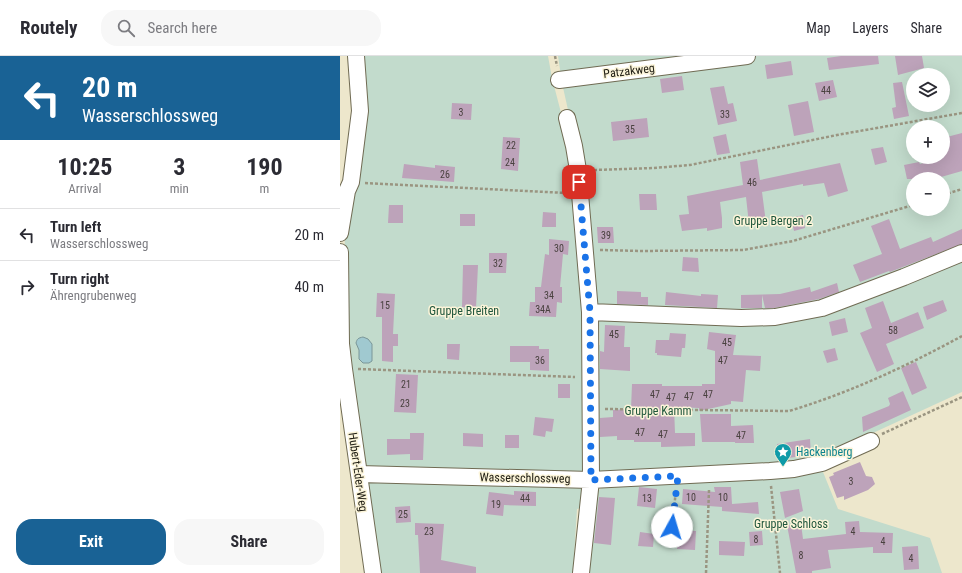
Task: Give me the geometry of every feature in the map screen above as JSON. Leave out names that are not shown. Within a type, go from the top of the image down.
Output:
[{"type":"street","points":[[340,233],[347,191],[351,182],[360,111],[356,56]]},
{"type":"street","name":"Patzakweg","points":[[558,80],[747,56]]},
{"type":"street","points":[[567,118],[578,170],[590,312],[591,480],[581,573]]},
{"type":"street","name":"Hubert-Eder-Weg","points":[[340,252],[344,369],[373,573]]},
{"type":"street","points":[[590,312],[741,318],[776,317],[822,308],[904,277],[962,252]]},
{"type":"street","name":"Wasserschlossweg","points":[[359,474],[591,480],[770,471],[794,469],[822,463],[870,442]]},
{"type":"path","points":[[578,170],[654,168],[690,165],[837,134],[962,113]]},
{"type":"path","points":[[351,182],[580,194]]},
{"type":"path","points":[[950,193],[962,189]]},
{"type":"path","points":[[585,249],[641,251],[743,250],[793,241],[906,207]]},
{"type":"path","points":[[590,409],[789,412],[814,404],[918,360],[962,336]]},
{"type":"path","points":[[344,369],[590,377]]},
{"type":"path","points":[[870,442],[875,437],[962,397]]},
{"type":"path","points":[[770,471],[780,573]]},
{"type":"path","points":[[706,573],[709,474]]},
{"type":"path","points":[[654,524],[672,527],[678,476]]},
{"type":"green space","name":"Gruppe Breiten","points":[[359,56],[548,56],[552,78],[572,155],[585,297],[586,470],[581,508],[577,509],[573,573],[376,573],[343,325],[345,230]]},
{"type":"green space","name":"Gruppe Bergen 2","points":[[558,56],[962,56],[962,392],[810,461],[595,473],[595,345],[600,345],[599,318],[581,168],[562,83]]},
{"type":"green space","name":"Gruppe Schloss","points":[[823,472],[838,509],[930,538],[942,573],[585,573],[594,493],[602,488],[770,478]]},
{"type":"water","points":[[363,337],[368,339],[372,344],[372,361],[369,363],[363,363],[359,359],[359,350],[356,343],[358,339]]},
{"type":"building","points":[[841,56],[878,56],[879,64],[829,70],[827,58]]},
{"type":"building","points":[[895,56],[922,56],[924,68],[906,68],[906,73],[898,75]]},
{"type":"building","points":[[791,61],[793,75],[767,79],[765,65]]},
{"type":"building","points":[[682,76],[684,90],[662,93],[660,79]]},
{"type":"building","points":[[833,80],[837,97],[819,101],[815,83]]},
{"type":"building","points":[[902,82],[906,101],[906,112],[908,112],[909,116],[894,119],[892,108],[896,107],[893,83]]},
{"type":"building","points":[[724,86],[728,104],[733,103],[737,121],[718,125],[710,88]]},
{"type":"building","points":[[808,101],[814,132],[794,136],[788,105]]},
{"type":"building","points":[[452,103],[472,104],[471,120],[451,119]]},
{"type":"building","points":[[647,118],[649,137],[613,141],[611,122]]},
{"type":"building","points":[[962,133],[962,171],[950,174],[950,172],[906,172],[906,174],[904,165],[950,164],[950,136]]},
{"type":"building","points":[[726,134],[730,153],[717,155],[713,137]]},
{"type":"building","points":[[503,137],[520,138],[518,171],[501,169]]},
{"type":"building","points":[[883,147],[887,162],[875,165],[871,149]]},
{"type":"building","points":[[757,159],[760,180],[840,163],[848,191],[828,197],[824,183],[803,186],[803,184],[762,192],[766,223],[755,225],[754,223],[749,224],[746,197],[720,202],[722,228],[707,231],[707,228],[682,231],[679,215],[689,214],[687,196],[743,185],[740,162]]},
{"type":"building","points":[[404,164],[435,168],[435,165],[455,167],[454,182],[402,178]]},
{"type":"building","points":[[639,194],[656,194],[657,210],[640,210]]},
{"type":"building","points":[[389,205],[403,205],[403,223],[388,223]]},
{"type":"building","points":[[543,212],[556,213],[556,227],[542,227]]},
{"type":"building","points":[[460,214],[475,214],[475,226],[460,226]]},
{"type":"building","points":[[803,215],[805,228],[794,231],[791,218]]},
{"type":"building","points":[[889,219],[900,249],[931,237],[933,242],[962,229],[962,244],[860,282],[853,265],[882,254],[871,226]]},
{"type":"building","points":[[597,227],[613,227],[614,243],[598,243]]},
{"type":"building","points":[[549,239],[569,241],[568,255],[563,254],[560,287],[562,287],[562,303],[557,302],[556,317],[529,316],[530,302],[535,302],[535,287],[541,287],[545,254],[549,255]]},
{"type":"building","points":[[489,253],[507,253],[506,273],[489,273]]},
{"type":"building","points":[[683,257],[698,258],[699,272],[682,271]]},
{"type":"building","points":[[463,265],[478,265],[476,308],[462,307]]},
{"type":"building","points":[[837,283],[839,292],[819,299],[774,308],[765,308],[762,295],[762,308],[741,308],[741,295],[780,294],[810,287],[811,292]]},
{"type":"building","points":[[617,291],[641,292],[641,297],[648,297],[648,305],[617,304]]},
{"type":"building","points":[[666,292],[701,296],[701,294],[718,295],[717,308],[665,305]]},
{"type":"building","points":[[377,293],[395,294],[393,334],[398,334],[398,346],[393,346],[393,362],[382,361],[382,317],[376,317]]},
{"type":"building","points":[[943,300],[947,311],[927,320],[923,307]]},
{"type":"building","points":[[883,301],[891,323],[918,312],[924,328],[886,344],[894,364],[877,372],[860,333],[872,328],[865,308]]},
{"type":"building","points":[[845,318],[848,332],[832,336],[829,322]]},
{"type":"building","points":[[605,325],[625,326],[624,347],[630,347],[630,371],[600,369],[600,351],[604,352]]},
{"type":"building","points":[[709,332],[736,335],[733,355],[761,356],[760,371],[746,370],[743,402],[731,401],[731,404],[699,411],[699,408],[674,407],[675,433],[695,433],[695,446],[661,447],[661,442],[634,442],[634,440],[617,440],[617,436],[600,437],[600,418],[613,417],[613,410],[631,409],[632,384],[702,386],[702,384],[715,384],[715,351],[707,349]]},
{"type":"building","points":[[670,333],[686,334],[685,348],[682,348],[681,357],[657,355],[657,353],[655,353],[656,340],[669,340]]},
{"type":"building","points":[[447,344],[460,344],[459,360],[447,359]]},
{"type":"building","points":[[510,346],[539,346],[539,349],[549,349],[549,371],[530,370],[530,362],[510,362]]},
{"type":"building","points":[[835,348],[838,360],[827,363],[823,351]]},
{"type":"building","points":[[916,362],[927,388],[912,395],[901,368]]},
{"type":"building","points":[[396,374],[418,375],[416,413],[394,412]]},
{"type":"building","points":[[558,384],[570,384],[570,398],[558,398]]},
{"type":"building","points":[[903,391],[911,410],[863,432],[862,417],[889,406],[890,404],[888,398]]},
{"type":"building","points":[[700,414],[731,414],[731,426],[753,425],[754,443],[702,442]]},
{"type":"building","points":[[535,417],[554,419],[552,432],[546,431],[545,437],[533,435]]},
{"type":"building","points":[[410,433],[424,433],[423,460],[410,460],[410,454],[387,455],[387,439],[410,439]]},
{"type":"building","points":[[463,433],[483,434],[483,447],[463,446]]},
{"type":"building","points":[[505,435],[519,435],[519,448],[505,448]]},
{"type":"building","points":[[810,439],[811,455],[780,459],[777,444]]},
{"type":"building","points":[[860,462],[866,476],[872,477],[875,484],[868,490],[844,500],[844,496],[837,498],[829,477],[834,475],[833,473]]},
{"type":"building","points":[[639,487],[657,489],[655,508],[637,506]]},
{"type":"building","points":[[714,487],[731,487],[732,504],[758,502],[759,514],[722,511],[722,507],[682,504],[683,489],[715,492]]},
{"type":"building","points":[[799,489],[803,511],[785,518],[780,492]]},
{"type":"building","points":[[514,491],[536,492],[536,506],[504,505],[503,516],[486,514],[489,492],[514,495]]},
{"type":"building","points":[[599,497],[615,498],[611,545],[594,543]]},
{"type":"building","points":[[410,506],[411,522],[396,523],[395,507]]},
{"type":"building","points":[[859,521],[860,532],[893,533],[892,553],[873,553],[873,547],[828,550],[831,568],[812,571],[812,573],[796,573],[787,525],[801,524],[803,539],[846,534],[845,522]]},
{"type":"building","points":[[415,523],[444,524],[441,560],[476,567],[476,573],[420,573],[418,535],[415,535]]},
{"type":"building","points":[[678,530],[696,531],[695,550],[677,549]]},
{"type":"building","points":[[762,531],[763,545],[750,546],[749,532]]},
{"type":"building","points":[[640,532],[654,534],[653,547],[638,546]]},
{"type":"building","points":[[719,541],[745,542],[744,556],[719,555]]},
{"type":"building","points":[[918,546],[919,569],[904,570],[902,547]]},
{"type":"place","name":"Hackenberg","points":[[783,467]]},
{"type":"route","points":[[579,182],[590,312],[591,480],[678,476],[672,527]]},
{"type":"park label","name":"Gruppe Kamm","points":[[658,411]]}]
